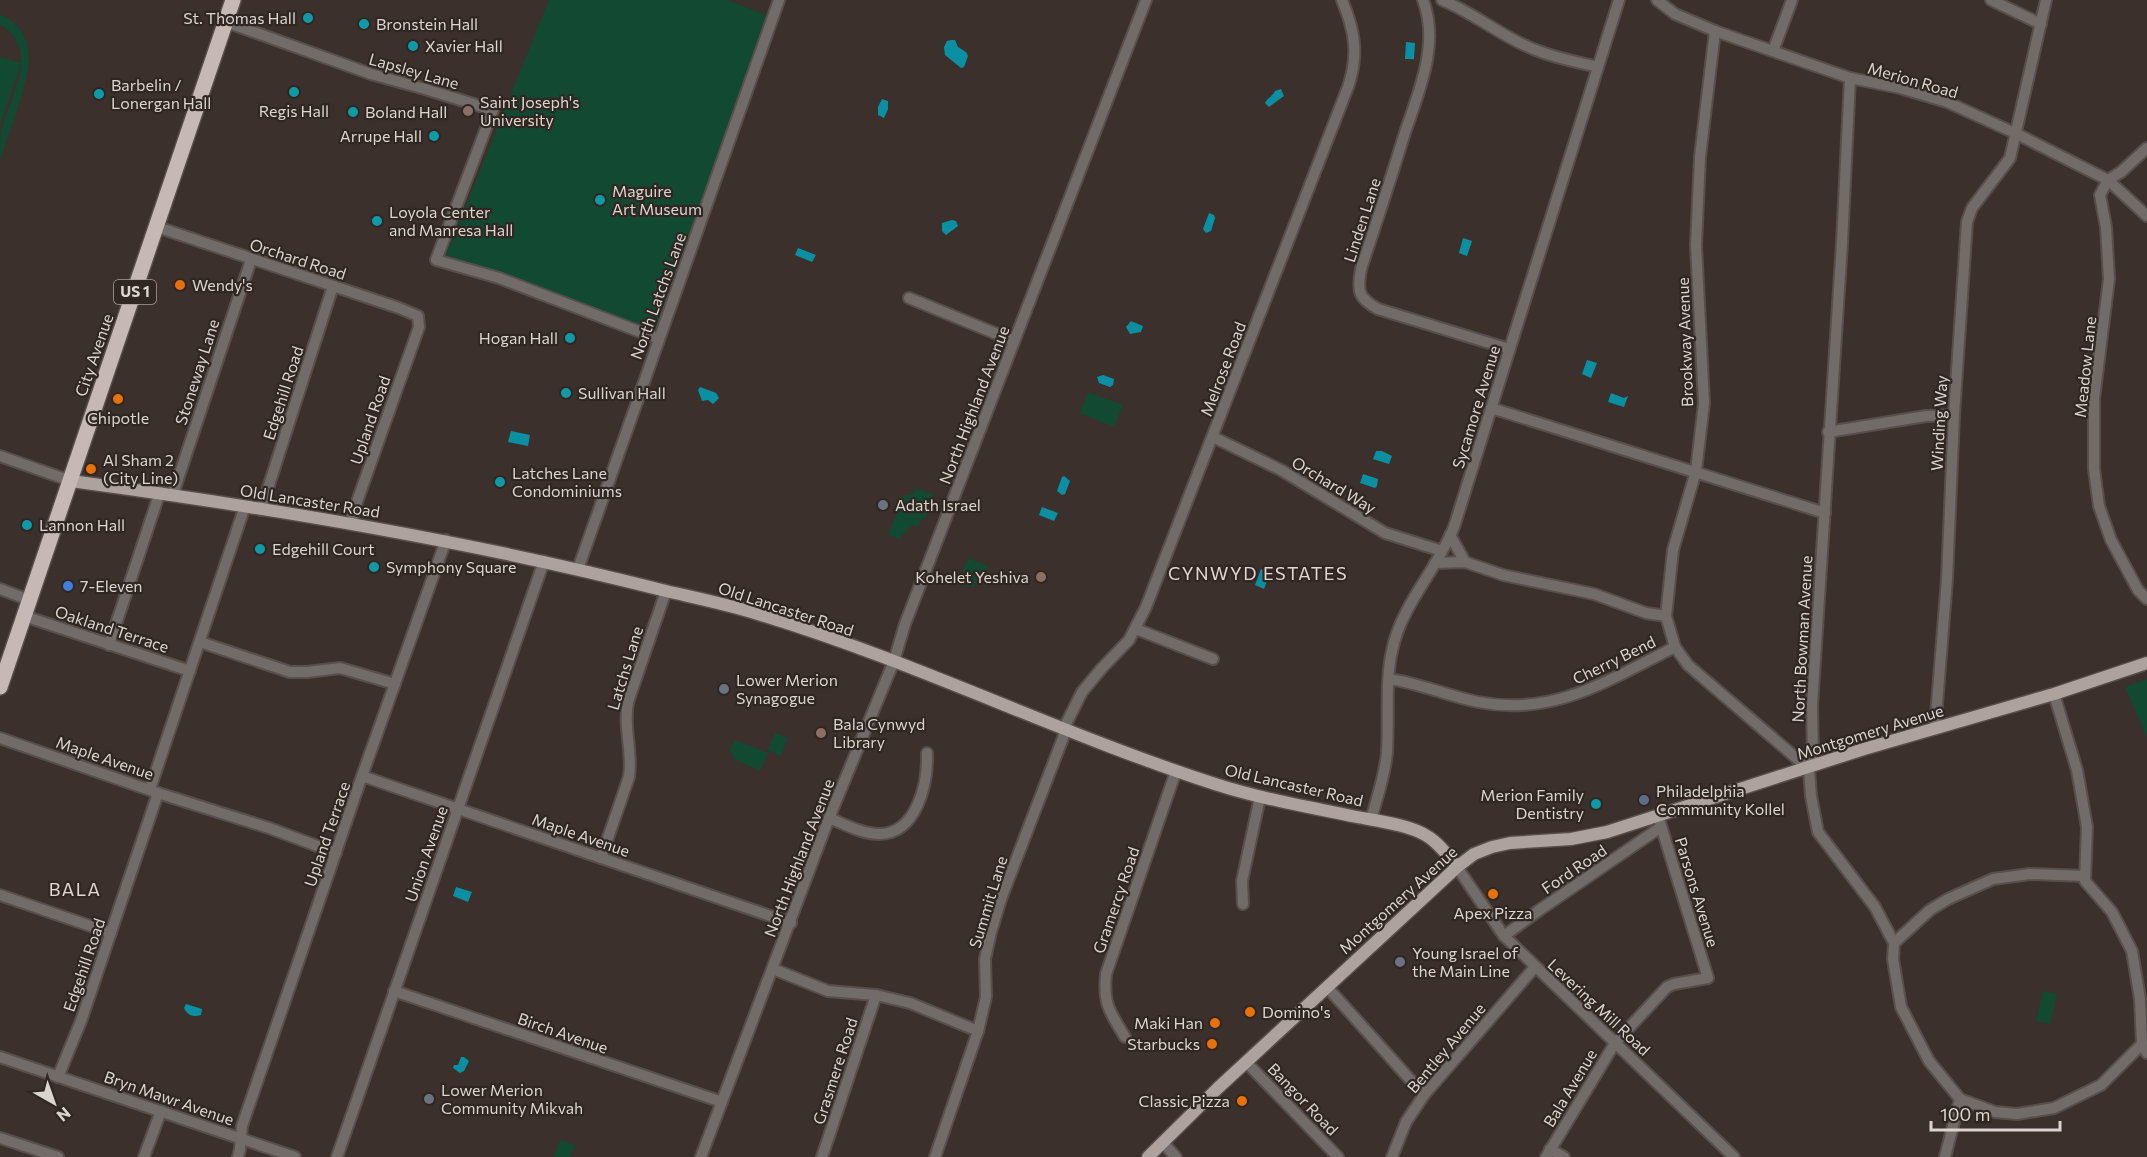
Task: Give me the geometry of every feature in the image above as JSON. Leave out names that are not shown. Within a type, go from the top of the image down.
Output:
[{"type":"highway","name":"City Avenue","points":[[0,687],[233,0]]},
{"type":"main road","name":"Old Lancaster Road","points":[[71,481],[166,493],[446,540],[544,561],[757,613],[894,661],[1176,771],[1260,797],[1371,820],[1427,835],[1457,867]]},
{"type":"main road","name":"Montgomery Avenue","points":[[1148,1157],[1246,1062],[1457,867],[1474,854],[1510,843],[1585,837],[1660,821],[1864,749],[2054,694],[2147,663]]},
{"type":"street","name":"North Latchs Lane","points":[[578,569],[779,0]]},
{"type":"street","name":"North Highland Avenue","points":[[701,1157],[829,818],[894,661],[906,624],[1146,0]]},
{"type":"street","name":"Melrose Road","points":[[1066,729],[1082,692],[1129,640],[1136,628],[1213,437],[1352,76],[1355,56],[1353,34],[1342,0]]},
{"type":"street","name":"Linden Lane","points":[[1423,0],[1428,15],[1426,68],[1418,99],[1361,269],[1358,285],[1365,302],[1378,309],[1509,349]]},
{"type":"street","points":[[1428,15],[1442,0],[1467,11],[1510,38],[1534,49],[1598,67]]},
{"type":"street","name":"Sycamore Avenue","points":[[1371,820],[1384,773],[1391,653],[1402,622],[1450,535],[1619,0]]},
{"type":"street","name":"Merion Road","points":[[1657,0],[1675,14],[1715,31],[1850,78],[1900,88],[1947,102],[2108,180],[2147,216]]},
{"type":"street","points":[[1773,51],[1792,0]]},
{"type":"street","points":[[1991,0],[2041,24]]},
{"type":"street","points":[[2017,134],[2046,0]]},
{"type":"street","name":"Lapsley Lane","points":[[226,22],[371,74],[493,110],[436,260],[499,278],[659,339]]},
{"type":"street","name":"Brookway Avenue","points":[[1715,31],[1701,157],[1696,245],[1704,402],[1696,472],[1673,550],[1666,616],[1675,647],[1688,665],[1809,769]]},
{"type":"street","name":"North Bowman Avenue","points":[[1850,78],[1842,243],[1812,706],[1813,758],[1809,769],[1811,796],[1818,832],[1875,907],[1894,943],[1893,958],[1901,1007],[1929,1061],[1960,1099]]},
{"type":"street","name":"Winding Way","points":[[1935,729],[1947,579],[1953,415],[1967,222],[1972,208],[2010,158],[2017,134]]},
{"type":"street","points":[[2108,180],[2121,172],[2147,148]]},
{"type":"street","name":"Meadow Lane","points":[[2108,180],[2100,195],[2106,227],[2109,279],[2094,399],[2094,469],[2099,506],[2111,540],[2138,590],[2147,599]]},
{"type":"street","name":"Orchard Road","points":[[157,227],[415,314],[420,319],[419,327]]},
{"type":"street","name":"Stoneway Lane","points":[[110,645],[250,260]]},
{"type":"street","name":"Edgehill Road","points":[[261,510],[333,286]]},
{"type":"street","points":[[909,298],[1014,341]]},
{"type":"street","name":"Upland Road","points":[[352,524],[353,513],[419,327]]},
{"type":"street","points":[[1491,408],[1825,513]]},
{"type":"street","points":[[1828,432],[1926,416],[1953,415]]},
{"type":"street","name":"Orchard Way","points":[[1213,437],[1281,471],[1385,533],[1442,551]]},
{"type":"street","points":[[0,456],[71,481]]},
{"type":"street","name":"Edgehill Road","points":[[58,1077],[81,1021],[111,933],[190,671],[244,506]]},
{"type":"street","points":[[1450,535],[1465,562]]},
{"type":"street","name":"Upland Terrace","points":[[238,1157],[242,1126],[446,540]]},
{"type":"street","name":"Union Avenue","points":[[337,1157],[544,561]]},
{"type":"street","points":[[1434,563],[1465,562],[1503,575],[1594,594],[1646,614],[1666,616]]},
{"type":"street","points":[[0,589],[29,600]]},
{"type":"street","name":"Latchs Lane","points":[[601,858],[629,777],[631,764],[625,718],[628,702],[666,591]]},
{"type":"street","name":"Oakland Terrace","points":[[24,616],[190,671]]},
{"type":"street","points":[[1136,628],[1213,659]]},
{"type":"street","points":[[200,642],[290,672],[347,668],[395,684]]},
{"type":"street","name":"Cherry Bend","points":[[1389,679],[1476,702],[1525,706],[1560,700],[1589,691],[1675,647]]},
{"type":"street","points":[[1946,1157],[1960,1099],[1995,1112],[2017,1114],[2054,1108],[2102,1085],[2144,1049],[2132,951],[2112,912],[2085,881],[2087,827],[2079,782],[2054,694]]},
{"type":"street","name":"Summit Lane","points":[[935,1157],[978,1031],[986,997],[985,959],[1001,899],[1066,729]]},
{"type":"street","name":"Maple Avenue","points":[[0,738],[269,828],[336,853]]},
{"type":"street","points":[[829,818],[869,833],[888,833],[900,827],[915,809],[928,767],[927,753]]},
{"type":"street","name":"Gramercy Road","points":[[1125,1037],[1106,1005],[1104,991],[1106,974],[1176,771]]},
{"type":"street","name":"Maple Avenue","points":[[362,776],[791,923]]},
{"type":"street","points":[[1243,904],[1242,881],[1260,797]]},
{"type":"street","name":"Ford Road","points":[[1504,936],[1660,821]]},
{"type":"street","name":"Parsons Avenue","points":[[1660,821],[1708,978]]},
{"type":"street","name":"Levering Mill Road","points":[[1457,867],[1504,936],[1734,1157]]},
{"type":"street","points":[[1894,943],[1930,910],[1948,899],[1993,879],[2030,874],[2085,876]]},
{"type":"street","points":[[0,895],[111,933]]},
{"type":"street","name":"Bentley Avenue","points":[[1392,1157],[1406,1122],[1424,1095],[1535,967]]},
{"type":"street","points":[[773,969],[828,991],[876,995],[928,1009],[978,1031]]},
{"type":"street","name":"Bala Avenue","points":[[1548,1153],[1615,1043],[1667,987],[1708,978]]},
{"type":"street","points":[[1327,987],[1424,1095]]},
{"type":"street","name":"Birch Avenue","points":[[394,991],[722,1102]]},
{"type":"street","name":"Grasmere Road","points":[[822,1157],[876,995]]},
{"type":"street","name":"Bryn Mawr Avenue","points":[[0,1057],[295,1157]]},
{"type":"street","name":"Bangor Road","points":[[1246,1062],[1338,1157]]},
{"type":"street","points":[[144,1157],[161,1111]]},
{"type":"street","points":[[0,1138],[58,1157]]},
{"type":"street","points":[[1162,1142],[1176,1157]]},
{"type":"street","points":[[1548,1153],[1564,1157]]},
{"type":"green space","points":[[549,0],[727,0],[766,15],[657,332],[446,255]]},
{"type":"green space","points":[[0,14],[22,32],[29,55],[26,81],[0,160],[1,132],[20,75],[21,61],[19,47],[12,35],[0,24]]},
{"type":"green space","points":[[0,57],[21,63],[0,125]]},
{"type":"green space","points":[[1088,392],[1123,405],[1114,427],[1080,413]]},
{"type":"green space","points":[[916,488],[934,495],[926,517],[922,518],[918,526],[913,525],[900,539],[888,535],[904,495],[913,494]]},
{"type":"green space","points":[[968,558],[988,566],[982,581],[977,580],[974,588],[958,582]]},
{"type":"green space","points":[[2147,679],[2147,737],[2125,687]]},
{"type":"green space","points":[[775,733],[788,738],[781,756],[768,750]]},
{"type":"green space","points":[[735,740],[768,753],[760,771],[734,759],[730,749]]},
{"type":"green space","points":[[2043,991],[2057,994],[2050,1024],[2036,1021]]},
{"type":"green space","points":[[560,1140],[575,1145],[570,1157],[554,1157]]},
{"type":"water","points":[[955,40],[958,47],[968,56],[964,67],[961,68],[945,55],[944,47],[947,41]]},
{"type":"water","points":[[1406,42],[1415,43],[1414,59],[1405,59]]},
{"type":"water","points":[[1281,89],[1284,96],[1269,107],[1266,101],[1275,91]]},
{"type":"water","points":[[882,99],[888,101],[888,109],[884,118],[878,115],[878,107]]},
{"type":"water","points":[[1209,213],[1215,218],[1211,231],[1206,233],[1203,229]]},
{"type":"water","points":[[956,221],[958,226],[946,235],[942,231],[942,223]]},
{"type":"water","points":[[1463,238],[1472,241],[1467,256],[1459,253]]},
{"type":"water","points":[[798,248],[816,255],[812,262],[795,255]]},
{"type":"water","points":[[1131,321],[1143,326],[1141,332],[1130,334],[1126,327]]},
{"type":"water","points":[[1587,360],[1597,363],[1591,378],[1582,374]]},
{"type":"water","points":[[1103,375],[1114,379],[1113,385],[1110,387],[1099,383],[1097,377]]},
{"type":"water","points":[[700,387],[716,393],[719,398],[713,404],[708,400],[702,401],[698,390]]},
{"type":"water","points":[[1611,393],[1624,398],[1628,396],[1624,407],[1608,402]]},
{"type":"water","points":[[511,431],[530,435],[528,446],[508,442]]},
{"type":"water","points":[[1376,451],[1392,456],[1389,464],[1373,459]]},
{"type":"water","points":[[1363,474],[1378,479],[1375,488],[1360,483]]},
{"type":"water","points":[[1064,476],[1070,481],[1065,494],[1062,495],[1057,491]]},
{"type":"water","points":[[1042,507],[1058,513],[1054,521],[1039,515]]},
{"type":"water","points":[[1261,569],[1270,573],[1264,589],[1255,585]]},
{"type":"water","points":[[456,887],[472,892],[468,902],[453,896]]},
{"type":"water","points":[[186,1004],[202,1009],[201,1015],[189,1014],[184,1008]]},
{"type":"water","points":[[461,1057],[469,1061],[464,1071],[460,1073],[453,1068],[454,1065],[458,1065]]},
{"type":"place","name":"St. Thomas Hall","points":[[308,18]]},
{"type":"place","name":"Bronstein Hall","points":[[364,24]]},
{"type":"place","name":"Xavier Hall","points":[[413,46]]},
{"type":"place","name":"Regis Hall","points":[[294,92]]},
{"type":"place","name":"Barbelin / Lonergan Hall","points":[[99,94]]},
{"type":"place","name":"Saint Joseph's University","points":[[468,111]]},
{"type":"place","name":"Boland Hall","points":[[353,112]]},
{"type":"place","name":"Arrupe Hall","points":[[434,136]]},
{"type":"place","name":"Maguire Art Museum","points":[[600,200]]},
{"type":"place","name":"Loyola Center and Manresa Hall","points":[[377,221]]},
{"type":"place","name":"Wendy's","points":[[180,285]]},
{"type":"place","name":"Hogan Hall","points":[[570,338]]},
{"type":"place","name":"Sullivan Hall","points":[[566,393]]},
{"type":"place","name":"Chipotle","points":[[118,399]]},
{"type":"place","name":"Al Sham 2 (City Line)","points":[[91,469]]},
{"type":"place","name":"Latches Lane Condominiums","points":[[500,482]]},
{"type":"place","name":"Adath Israel","points":[[883,505]]},
{"type":"place","name":"Lannon Hall","points":[[27,525]]},
{"type":"place","name":"Edgehill Court","points":[[260,549]]},
{"type":"place","name":"Symphony Square","points":[[374,567]]},
{"type":"place","name":"Kohelet Yeshiva","points":[[1041,577]]},
{"type":"place","name":"7-Eleven","points":[[68,586]]},
{"type":"place","name":"Lower Merion Synagogue","points":[[724,689]]},
{"type":"place","name":"Bala Cynwyd Library","points":[[821,733]]},
{"type":"place","name":"Philadelphia Community Kollel","points":[[1644,800]]},
{"type":"place","name":"Merion Family Dentistry","points":[[1596,804]]},
{"type":"place","name":"Apex Pizza","points":[[1493,894]]},
{"type":"place","name":"Young Israel of the Main Line","points":[[1400,962]]},
{"type":"place","name":"Domino's","points":[[1250,1012]]},
{"type":"place","name":"Maki Han","points":[[1215,1023]]},
{"type":"place","name":"Starbucks","points":[[1212,1044]]},
{"type":"place","name":"Lower Merion Community Mikvah","points":[[429,1099]]},
{"type":"place","name":"Classic Pizza","points":[[1242,1101]]},
{"type":"district","name":"CYNWYD ESTATES","points":[[1258,574]]},
{"type":"district","name":"BALA","points":[[75,890]]}]
